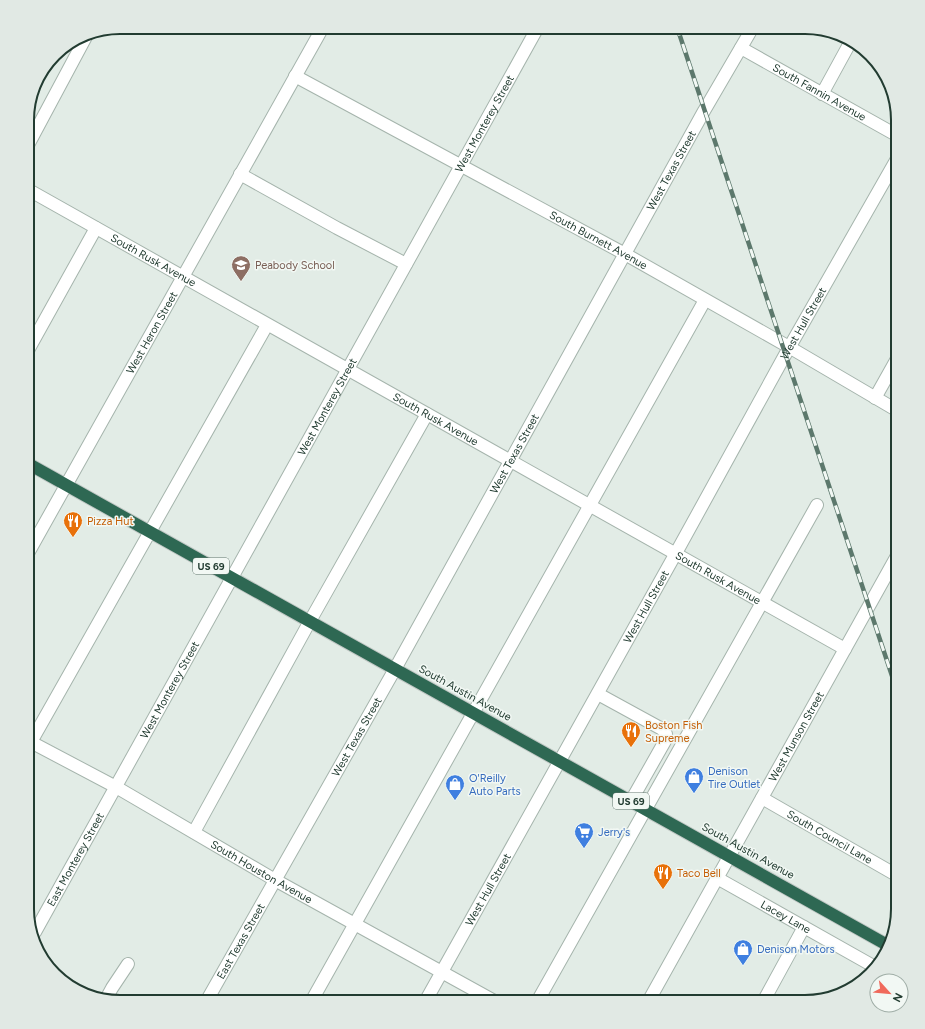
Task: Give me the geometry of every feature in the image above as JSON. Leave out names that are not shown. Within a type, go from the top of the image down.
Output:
[{"type":"highway","name":"South Austin Avenue","points":[[34,467],[884,942]]},
{"type":"street","name":"West Heron Street","points":[[34,543],[319,34]]},
{"type":"street","name":"West Monterey Street","points":[[116,787],[231,577],[534,34]]},
{"type":"street","name":"West Texas Street","points":[[275,880],[395,669],[704,111],[749,34]]},
{"type":"street","points":[[34,134],[83,43]]},
{"type":"street","points":[[822,94],[848,45]]},
{"type":"street","name":"South Fannin Avenue","points":[[741,48],[891,132]]},
{"type":"street","name":"South Burnett Avenue","points":[[295,76],[461,167],[625,254],[891,407]]},
{"type":"street","name":"West Hull Street","points":[[428,995],[598,694],[789,347],[891,169]]},
{"type":"street","points":[[240,174],[406,264]]},
{"type":"street","name":"South Rusk Avenue","points":[[34,193],[845,649]]},
{"type":"street","points":[[34,339],[96,228]]},
{"type":"street","points":[[315,995],[705,300]]},
{"type":"street","points":[[34,733],[150,532],[267,324]]},
{"type":"street","points":[[875,398],[891,369]]},
{"type":"street","points":[[194,832],[310,621],[427,414]]},
{"type":"street","points":[[541,995],[817,504]]},
{"type":"street","name":"West Munson Street","points":[[652,995],[891,567]]},
{"type":"street","points":[[598,694],[662,729],[666,734],[665,741],[631,801]]},
{"type":"street","name":"South Houston Avenue","points":[[34,746],[116,787],[275,880],[483,995]]},
{"type":"street","name":"East Monterey Street","points":[[37,929],[116,787]]},
{"type":"street","name":"South Council Lane","points":[[762,798],[891,872]]},
{"type":"street","name":"Lacey Lane","points":[[718,878],[870,964]]},
{"type":"street","name":"East Texas Street","points":[[210,995],[275,880]]},
{"type":"street","points":[[767,995],[804,927]]},
{"type":"street","points":[[109,994],[128,964]]},
{"type":"railway","points":[[679,34],[891,673]]},
{"type":"place","name":"Peabody School","points":[[241,282]]},
{"type":"place","name":"Pizza Hut","points":[[73,538]]},
{"type":"place","name":"Boston Fish Supreme","points":[[631,748]]},
{"type":"place","name":"Denison Tire Outlet","points":[[694,794]]},
{"type":"place","name":"O'Reilly Auto Parts","points":[[455,801]]},
{"type":"place","name":"Jerry's","points":[[584,849]]},
{"type":"place","name":"Taco Bell","points":[[663,890]]},
{"type":"place","name":"Denison Motors","points":[[743,966]]}]
